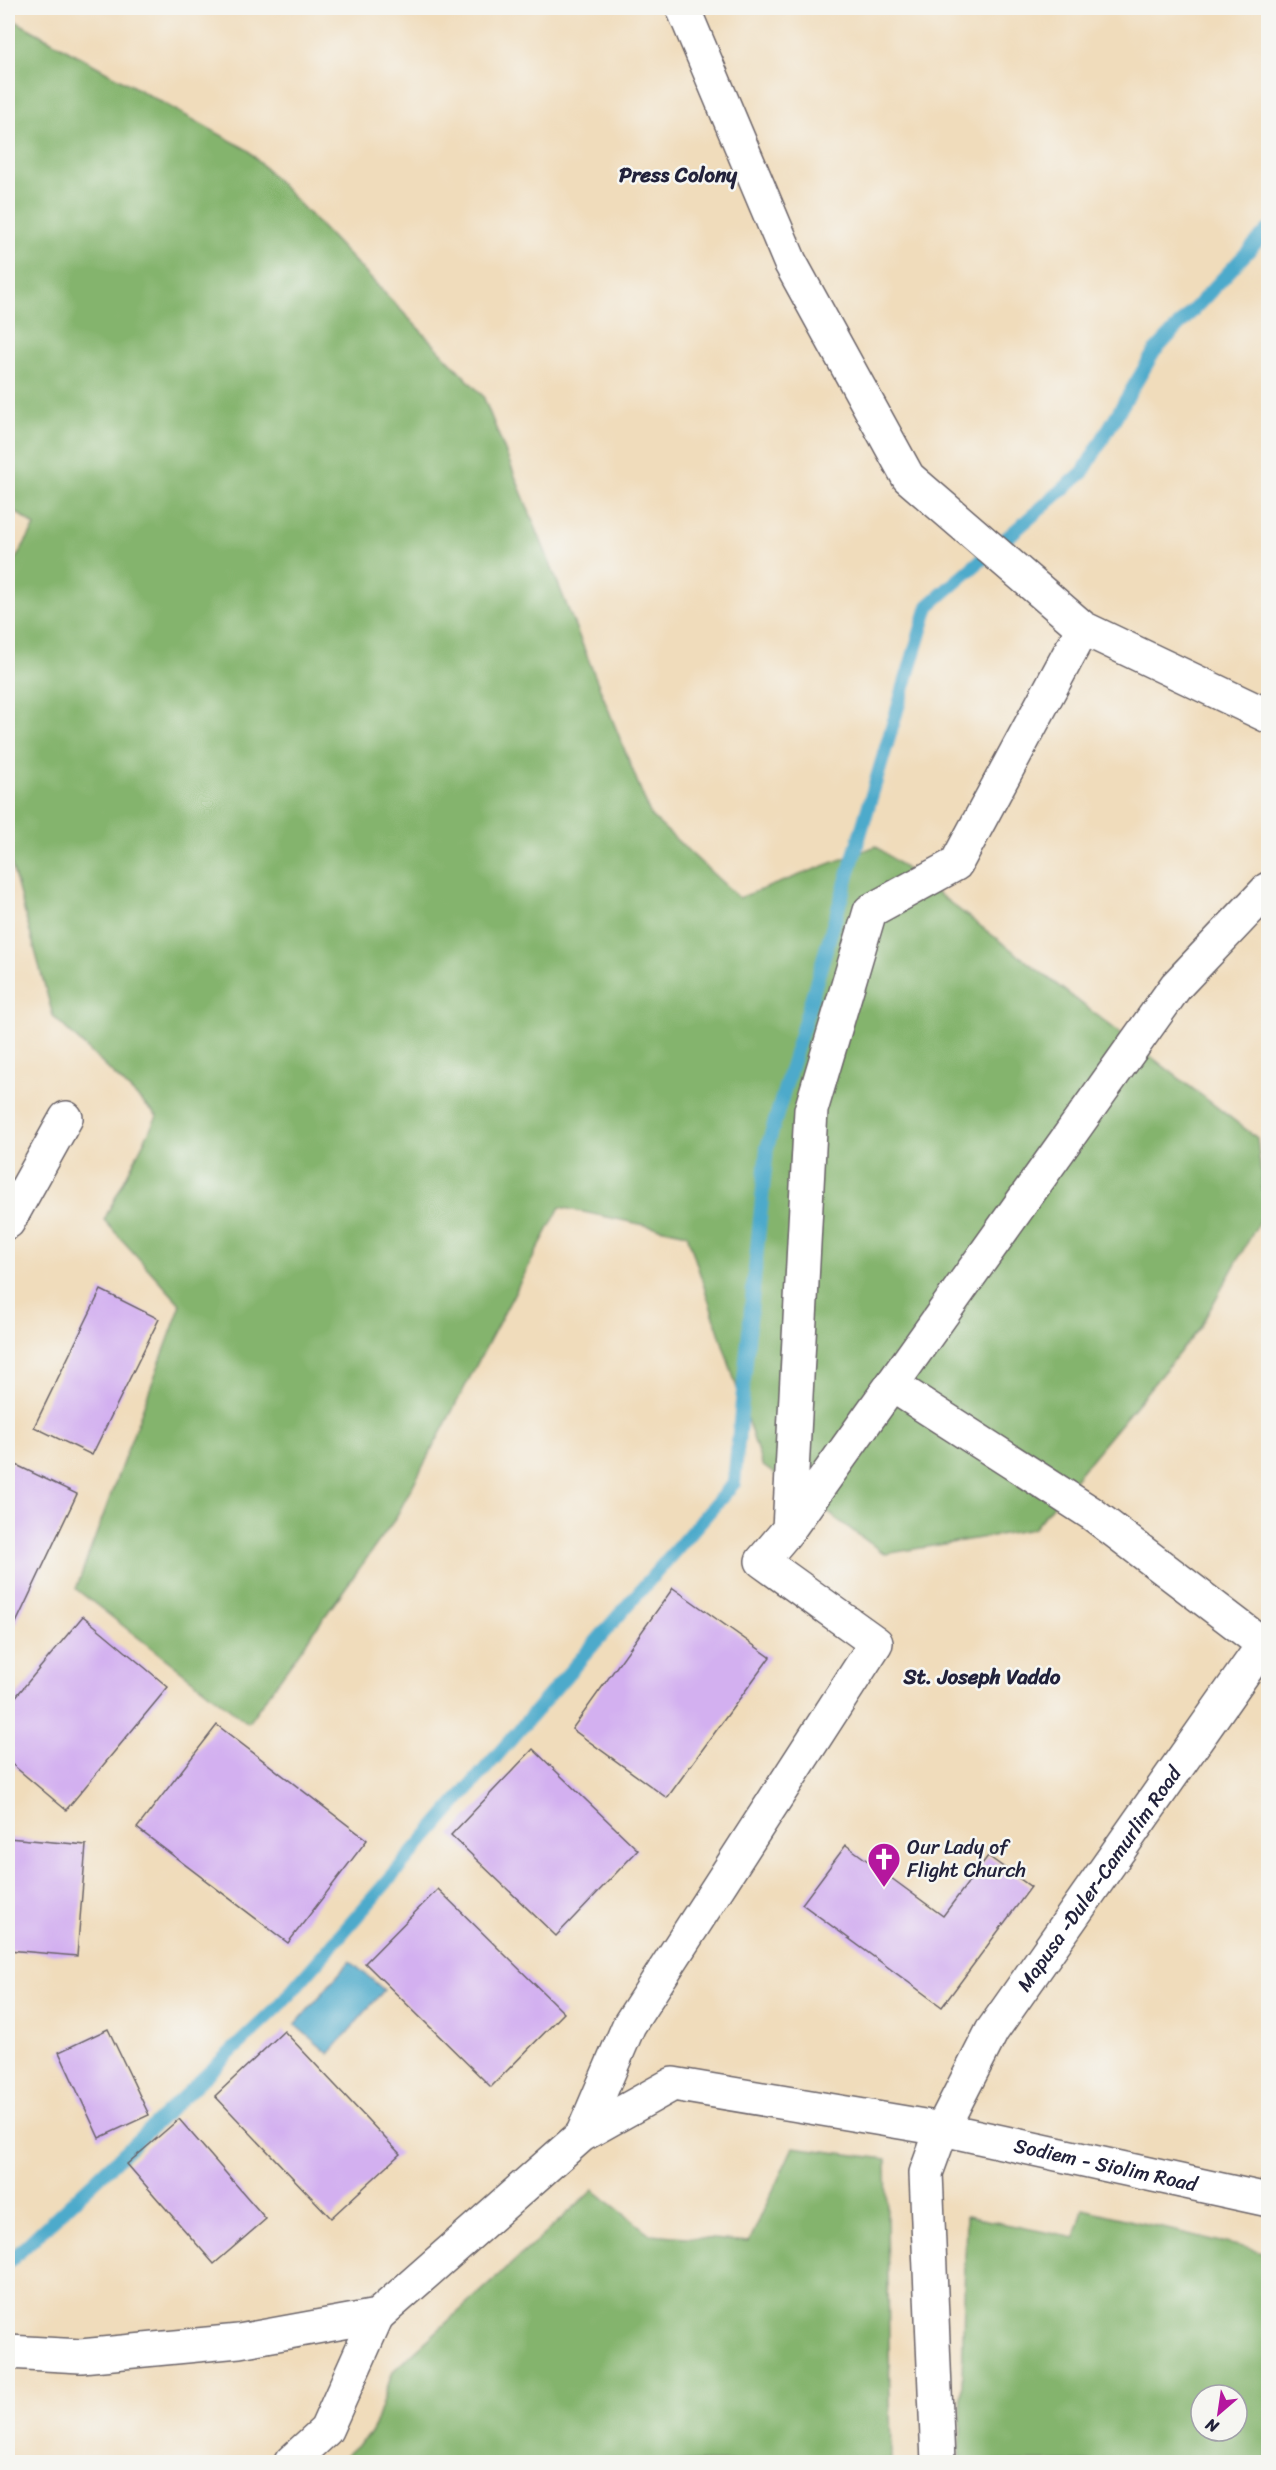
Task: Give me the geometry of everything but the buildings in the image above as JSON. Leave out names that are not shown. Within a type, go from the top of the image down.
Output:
[{"type":"street","points":[[683,8],[790,262],[908,477],[1083,627],[1269,716]]},
{"type":"street","points":[[789,1529],[811,1110],[870,911],[956,864],[1083,627]]},
{"type":"street","points":[[291,2463],[326,2430],[377,2316],[582,2134],[628,2025],[876,1643],[762,1561],[789,1529],[1176,986],[1269,889]]},
{"type":"street","points":[[8,1222],[66,1118]]},
{"type":"street","points":[[892,1385],[1091,1513],[1266,1642]]},
{"type":"street","name":"Mapusa -Duler-Camurlim Road","points":[[938,2463],[926,2173],[942,2129],[992,2031],[1266,1642]]},
{"type":"street","name":"Sodiem - Siolim Road","points":[[582,2134],[673,2084],[942,2129],[1269,2200]]},
{"type":"street","points":[[8,2352],[81,2356],[239,2341],[377,2316]]},
{"type":"green space","points":[[8,17],[248,150],[483,396],[651,816],[739,898],[876,846],[1257,1138],[1265,1211],[1199,1329],[1033,1529],[885,1554],[762,1465],[687,1234],[560,1207],[395,1519],[248,1723],[76,1589],[181,1305],[104,1220],[157,1116],[53,1016],[8,856],[8,572],[35,526],[8,506]]},
{"type":"green space","points":[[793,2147],[886,2159],[891,2462],[339,2462],[372,2432],[393,2371],[593,2190],[650,2234],[749,2242]]},
{"type":"green space","points":[[1083,2209],[1268,2253],[1268,2462],[960,2462],[966,2216],[1075,2238]]},
{"type":"water","points":[[350,1961],[384,1990],[329,2054],[295,2025]]},
{"type":"waterway","points":[[8,2263],[278,2007],[734,1483],[767,1148],[928,606],[1083,472],[1154,352],[1268,230]]},
{"type":"place","name":"Our Lady of Flight Church","points":[[884,1888]]},
{"type":"district","name":"Press Colony","points":[[678,175]]},
{"type":"district","name":"St. Joseph Vaddo","points":[[982,1677]]}]
